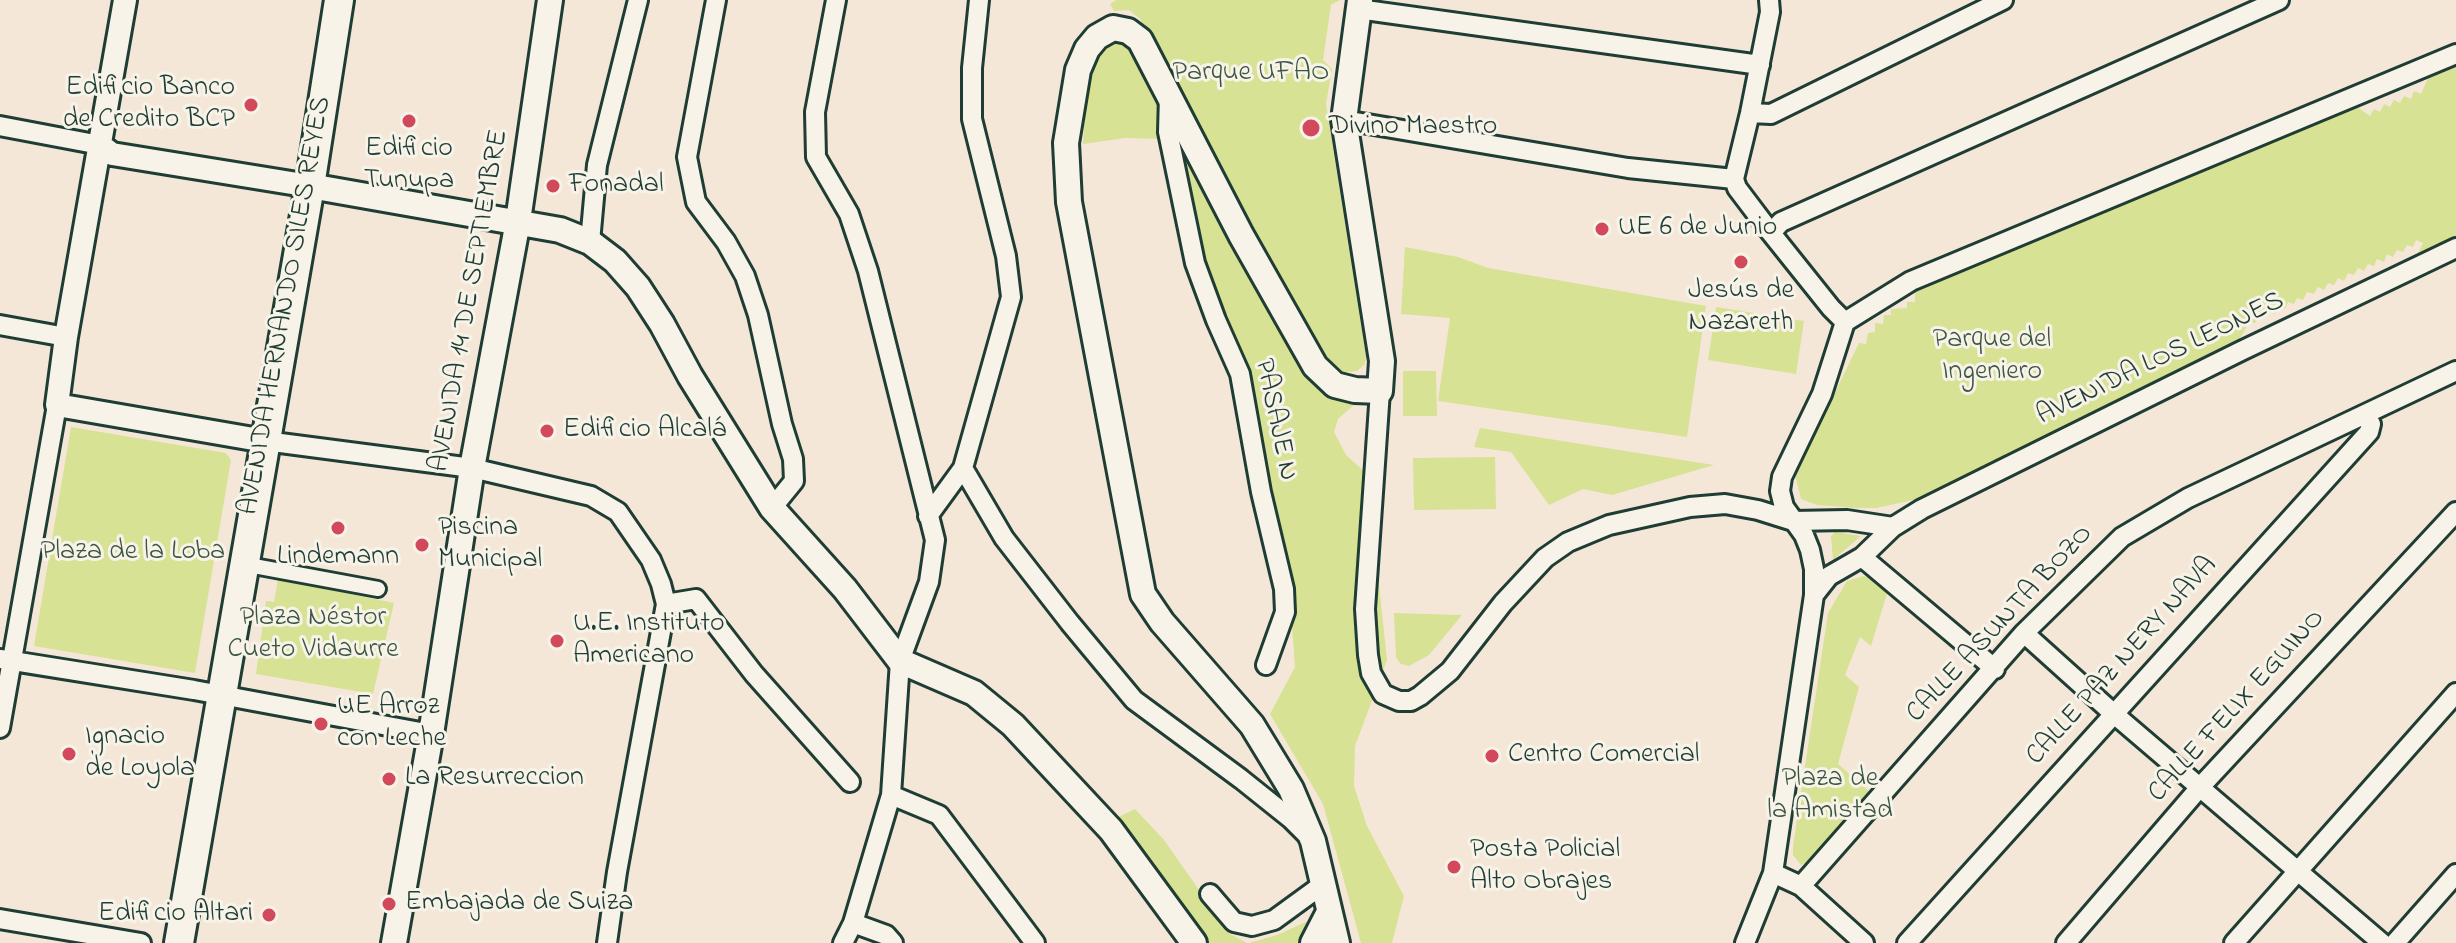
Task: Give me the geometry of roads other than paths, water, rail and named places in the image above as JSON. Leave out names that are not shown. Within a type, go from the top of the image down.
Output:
[{"type":"main road","name":"AVENIDA HERNANDO SILES REYES","points":[[179,943],[310,186],[339,0]]},
{"type":"main road","name":"AVENIDA 14 DE SEPTIEMBRE","points":[[394,943],[431,734],[472,468],[518,221],[550,0]]},
{"type":"main road","points":[[1337,943],[1313,841],[1291,789],[1252,725],[1162,622],[1143,594],[1069,202],[1066,143],[1078,70],[1087,49],[1097,37],[1113,28],[1128,31],[1140,40],[1241,235],[1315,366],[1335,385],[1380,391],[1382,361],[1344,120],[1359,4]]},
{"type":"main road","points":[[310,186],[560,230],[590,242],[615,261],[638,287],[772,508],[845,589],[900,661],[974,693],[1013,725],[1111,830],[1194,943]]},
{"type":"main road","points":[[1313,943],[1329,912]]},
{"type":"street","points":[[0,728],[6,660],[57,405],[125,0]]},
{"type":"street","points":[[590,242],[597,165],[638,0]]},
{"type":"street","points":[[716,0],[687,157],[696,202],[726,242],[745,276],[758,315],[782,424],[793,459],[794,481],[772,508]]},
{"type":"street","points":[[836,0],[815,112],[816,157],[849,214],[868,271],[935,540],[929,582],[900,661],[891,795],[853,923],[843,943]]},
{"type":"street","points":[[928,516],[963,468],[1011,297],[1006,256],[972,119],[972,68],[979,0]]},
{"type":"street","points":[[1769,0],[1770,12],[1760,65],[1734,179],[1737,188],[1771,233],[1845,322]]},
{"type":"street","points":[[1750,113],[1771,114],[2003,0]]},
{"type":"street","points":[[1771,233],[1781,222],[2279,0]]},
{"type":"street","points":[[1359,4],[1760,65]]},
{"type":"street","points":[[1745,943],[1773,873],[1814,595],[1810,550],[1804,535],[1784,507],[1780,491],[1782,477],[1822,394],[1845,322],[1911,281],[2456,54]]},
{"type":"street","name":"PASAJE N","points":[[1169,95],[1168,132],[1195,263],[1240,374],[1261,492],[1284,589],[1285,612],[1266,665]]},
{"type":"street","points":[[1344,120],[1628,168],[1734,179]]},
{"type":"street","points":[[0,126],[100,145],[112,154],[310,186]]},
{"type":"street","name":"AVENIDA LOS LEONES","points":[[1814,595],[1829,576],[1862,557],[1893,527],[1936,502],[2241,351],[2455,251]]},
{"type":"street","points":[[0,325],[66,337]]},
{"type":"street","name":"CALLE ASUNTA BOZO","points":[[1801,886],[2024,633],[2122,537],[2188,498],[2456,371]]},
{"type":"street","points":[[1380,391],[1365,609],[1371,673],[1383,694],[1391,699],[1411,701],[1434,686],[1545,558],[1568,542],[1609,525],[1690,507],[1725,504],[1793,521],[1847,520],[1893,527]]},
{"type":"street","points":[[57,405],[265,441],[472,468],[591,496],[618,512],[651,560],[666,604],[607,943]]},
{"type":"street","name":"CALLE PAZ NERY NAVA","points":[[1907,943],[2369,432],[2371,424],[2366,415]]},
{"type":"street","points":[[963,468],[1004,538],[1134,700],[1291,819],[1313,841]]},
{"type":"street","name":"CALLE FELIX EGUINO","points":[[2066,943],[2201,786],[2456,512]]},
{"type":"street","points":[[1862,557],[1995,669]]},
{"type":"street","points":[[243,564],[378,589]]},
{"type":"street","points":[[666,604],[696,599],[754,674],[850,782]]},
{"type":"street","points":[[2024,633],[2382,943]]},
{"type":"street","points":[[6,660],[431,734]]},
{"type":"street","points":[[2234,943],[2456,693]]},
{"type":"street","points":[[891,795],[939,815],[1035,943]]},
{"type":"street","points":[[1773,873],[1801,886],[1864,943]]},
{"type":"street","points":[[2395,943],[2456,874]]},
{"type":"street","points":[[1210,894],[1234,922],[1252,926],[1274,920],[1322,885]]},
{"type":"street","points":[[0,919],[141,943]]},
{"type":"street","points":[[853,923],[886,935],[893,943]]},
{"type":"place","name":"Edificio Banco de Credito BCP","points":[[251,105]]},
{"type":"place","name":"Edificio Tunupa","points":[[409,121]]},
{"type":"place","name":"Divino Maestro","points":[[1311,128]]},
{"type":"place","name":"Fonadal","points":[[553,186]]},
{"type":"place","name":"UE 6 de Junio","points":[[1602,229]]},
{"type":"place","name":"Jesús de Nazareth","points":[[1741,262]]},
{"type":"place","name":"Edificio Alcalá","points":[[547,431]]},
{"type":"place","name":"Lindemann","points":[[338,528]]},
{"type":"place","name":"Piscina Municipal","points":[[422,545]]},
{"type":"place","name":"U.E. Instituto Americano","points":[[557,641]]},
{"type":"place","name":"UE Arroz con Leche","points":[[321,724]]},
{"type":"place","name":"Ignacio de Loyola","points":[[69,754]]},
{"type":"place","name":"Centro Comercial","points":[[1492,756]]},
{"type":"place","name":"La Resurreccion","points":[[389,779]]},
{"type":"place","name":"Posta Policial Alto Obrajes","points":[[1454,867]]},
{"type":"place","name":"Embajada de Suiza","points":[[389,904]]},
{"type":"place","name":"Edificio Altari","points":[[269,915]]},
{"type":"park label","name":"Parque UFAO","points":[[1251,74]]},
{"type":"park label","name":"Parque del Ingeniero","points":[[1992,357]]},
{"type":"park label","name":"Plaza de la Loba","points":[[133,553]]},
{"type":"park label","name":"Plaza Néstor Cueto Vidaurre","points":[[313,635]]},
{"type":"park label","name":"Plaza de la Amistad","points":[[1830,796]]}]
